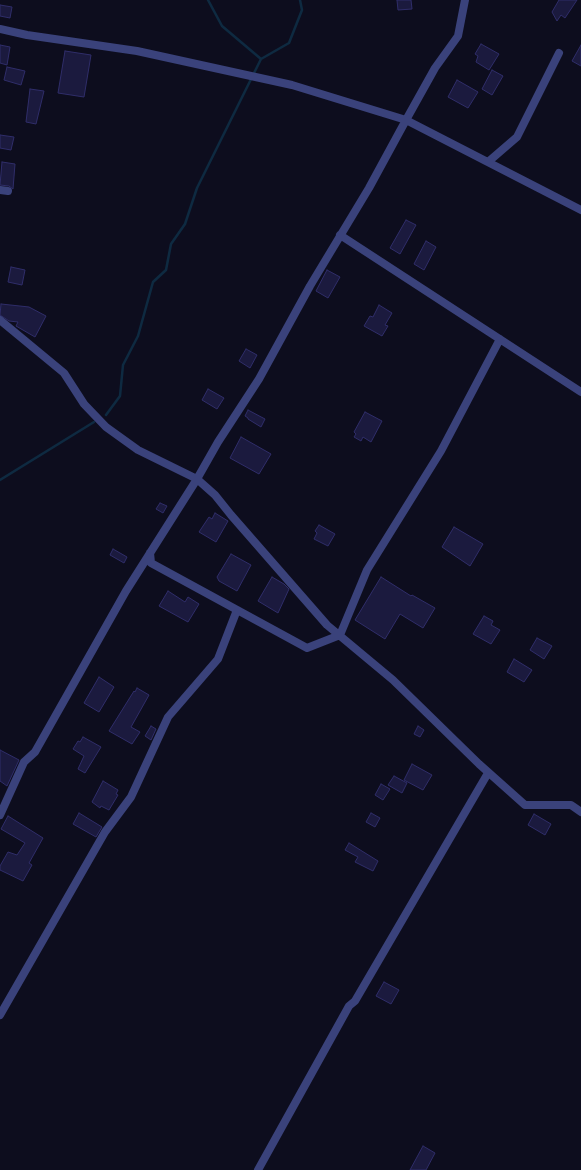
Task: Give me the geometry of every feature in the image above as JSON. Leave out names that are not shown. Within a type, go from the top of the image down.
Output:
[{"type":"street","points":[[0,815],[24,762],[35,752],[126,591],[197,479],[218,442],[259,379],[310,286],[435,68],[458,36],[465,0]]},
{"type":"street","points":[[0,29],[27,35],[138,51],[292,85],[406,120],[581,210]]},
{"type":"street","points":[[488,162],[517,138],[559,53]]},
{"type":"street","points":[[340,235],[581,392]]},
{"type":"street","points":[[0,320],[64,373],[84,404],[106,427],[138,450],[197,479],[215,495],[327,625],[393,680],[440,727],[525,805],[571,805],[581,812]]},
{"type":"street","points":[[150,553],[151,563],[307,648],[340,635],[367,570],[441,451],[500,339]]},
{"type":"street","points":[[0,1015],[104,832],[131,797],[168,717],[218,660],[237,610]]},
{"type":"street","points":[[258,1170],[349,1006],[355,1001],[488,772]]},
{"type":"building","points":[[397,0],[411,0],[412,9],[398,10]]},
{"type":"building","points":[[559,0],[577,0],[565,18],[561,15],[557,21],[552,12]]},
{"type":"building","points":[[0,5],[12,7],[10,18],[0,16]]},
{"type":"building","points":[[481,44],[499,54],[489,70],[476,62],[478,56],[475,54]]},
{"type":"building","points":[[0,45],[10,47],[7,65],[0,63]]},
{"type":"building","points":[[581,45],[581,66],[572,61]]},
{"type":"building","points":[[65,51],[91,55],[84,97],[58,93]]},
{"type":"building","points":[[7,67],[25,71],[21,85],[4,80]]},
{"type":"building","points":[[492,70],[503,76],[492,95],[482,89]]},
{"type":"building","points":[[457,80],[478,92],[468,108],[448,97]]},
{"type":"building","points":[[30,89],[44,91],[36,124],[26,122]]},
{"type":"building","points":[[0,135],[14,137],[11,150],[0,148]]},
{"type":"building","points":[[2,162],[15,164],[13,189],[9,186],[0,185]]},
{"type":"building","points":[[406,220],[416,225],[400,254],[390,248]]},
{"type":"building","points":[[426,241],[436,247],[424,270],[414,264]]},
{"type":"building","points":[[11,267],[25,270],[22,285],[8,282]]},
{"type":"building","points":[[327,270],[340,277],[328,298],[316,291]]},
{"type":"building","points":[[1,304],[29,307],[46,316],[35,337],[16,326],[18,322],[9,321],[0,315]]},
{"type":"building","points":[[379,305],[392,313],[385,325],[388,326],[382,336],[364,326],[370,316],[373,317]]},
{"type":"building","points":[[246,349],[257,355],[250,368],[239,361]]},
{"type":"building","points":[[208,389],[224,398],[217,409],[202,400]]},
{"type":"building","points":[[248,410],[265,419],[261,427],[245,416]]},
{"type":"building","points":[[365,412],[382,421],[371,442],[363,437],[361,441],[354,437],[356,434],[354,432]]},
{"type":"building","points":[[241,437],[271,454],[259,474],[230,458]]},
{"type":"building","points":[[160,503],[167,506],[163,513],[156,509]]},
{"type":"building","points":[[215,513],[228,521],[216,542],[199,532],[209,517],[212,519]]},
{"type":"building","points":[[319,525],[335,534],[328,546],[314,539],[317,533],[315,531]]},
{"type":"building","points":[[454,527],[483,544],[470,566],[442,547]]},
{"type":"building","points":[[113,549],[127,557],[124,563],[110,555]]},
{"type":"building","points":[[231,554],[251,565],[237,591],[219,581],[217,577]]},
{"type":"building","points":[[272,577],[284,584],[289,589],[278,613],[258,601]]},
{"type":"building","points":[[381,577],[411,596],[412,595],[435,608],[423,628],[400,614],[385,639],[355,620]]},
{"type":"building","points":[[168,591],[185,602],[188,597],[199,604],[188,622],[159,606]]},
{"type":"building","points":[[484,616],[493,621],[491,625],[500,630],[491,644],[473,634]]},
{"type":"building","points":[[537,638],[552,646],[544,659],[530,650]]},
{"type":"building","points":[[514,659],[532,670],[524,682],[507,672]]},
{"type":"building","points":[[99,677],[114,687],[99,712],[84,703]]},
{"type":"building","points":[[137,688],[149,695],[131,727],[140,732],[132,744],[109,731]]},
{"type":"building","points":[[151,726],[156,729],[151,740],[145,736]]},
{"type":"building","points":[[418,726],[424,730],[420,737],[414,734]]},
{"type":"building","points":[[83,737],[101,747],[85,773],[78,769],[84,756],[73,749],[78,741],[80,742]]},
{"type":"building","points":[[0,750],[19,760],[7,786],[0,781]]},
{"type":"building","points":[[412,764],[432,775],[423,790],[404,780]]},
{"type":"building","points":[[394,776],[407,783],[402,793],[388,785]]},
{"type":"building","points":[[103,781],[118,790],[116,794],[118,795],[109,810],[101,806],[100,808],[92,802]]},
{"type":"building","points":[[381,784],[390,789],[383,800],[375,795]]},
{"type":"building","points":[[79,813],[102,827],[96,837],[73,824]]},
{"type":"building","points":[[371,813],[380,818],[375,827],[366,822]]},
{"type":"building","points":[[534,814],[551,824],[545,835],[528,825]]},
{"type":"building","points":[[8,816],[43,838],[29,863],[32,865],[23,881],[0,870],[0,866],[8,852],[17,855],[25,843],[1,829]]},
{"type":"building","points":[[349,843],[378,861],[373,871],[355,862],[358,857],[345,850]]},
{"type":"building","points":[[384,982],[399,990],[391,1004],[376,996]]},
{"type":"building","points":[[423,1146],[435,1153],[426,1170],[410,1170]]},
{"type":"waterway","points":[[208,0],[222,26],[261,59]]},
{"type":"waterway","points":[[106,415],[120,396],[123,365],[138,336],[153,282],[166,270],[171,244],[185,224],[197,188],[261,59],[289,43],[302,10],[300,0]]},
{"type":"waterway","points":[[0,480],[94,422]]}]
